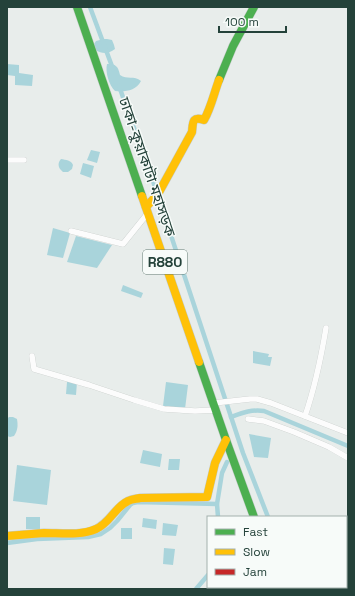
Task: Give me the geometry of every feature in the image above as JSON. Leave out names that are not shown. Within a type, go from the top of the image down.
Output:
[{"type":"main road","name":"ঢাকা-কুয়াকাটা মহাসড়ক","points":[[77,7],[254,516]]},
{"type":"main road","points":[[147,210],[158,194],[192,132],[193,122],[195,119],[204,120],[208,113],[213,96],[233,46],[254,7]]},
{"type":"main road","points":[[7,536],[50,533],[80,533],[96,529],[107,522],[128,500],[132,499],[207,497],[215,464],[226,440]]},
{"type":"street","points":[[7,160],[24,160]]},
{"type":"street","points":[[71,231],[123,244],[147,210]]},
{"type":"street","points":[[305,416],[321,361],[326,328]]},
{"type":"street","points":[[32,356],[34,369],[164,409],[195,411],[250,399],[257,399],[348,433]]},
{"type":"street","points":[[248,418],[264,421],[294,432],[329,447],[348,458]]},
{"type":"water","points":[[104,39],[112,40],[115,49],[105,53],[95,50],[94,44],[96,41]]},
{"type":"water","points":[[7,64],[19,65],[19,73],[33,75],[32,86],[15,85],[15,76],[7,75]]},
{"type":"water","points":[[107,64],[113,64],[116,66],[120,75],[136,78],[141,81],[133,89],[115,91],[108,78]]},
{"type":"water","points":[[91,150],[100,152],[97,163],[87,160]]},
{"type":"water","points":[[61,159],[71,162],[73,165],[72,169],[68,172],[63,172],[59,165],[59,161]]},
{"type":"water","points":[[83,163],[94,166],[91,178],[80,174]]},
{"type":"water","points":[[53,228],[70,233],[63,258],[47,255]]},
{"type":"water","points":[[76,236],[112,245],[97,268],[67,262]]},
{"type":"water","points":[[123,285],[143,293],[141,298],[121,291]]},
{"type":"water","points":[[253,351],[269,354],[268,357],[272,357],[270,366],[253,363]]},
{"type":"water","points":[[67,382],[77,382],[76,395],[66,394]]},
{"type":"water","points":[[166,382],[188,385],[185,409],[163,406]]},
{"type":"water","points":[[9,417],[17,419],[18,423],[14,436],[10,437],[7,436],[7,419]]},
{"type":"water","points":[[249,434],[271,438],[268,458],[254,457]]},
{"type":"water","points":[[143,450],[162,454],[160,467],[140,463]]},
{"type":"water","points":[[169,459],[180,459],[179,470],[168,470]]},
{"type":"water","points":[[17,465],[51,470],[47,505],[13,501]]},
{"type":"water","points":[[26,517],[40,517],[40,529],[26,529]]},
{"type":"water","points":[[143,518],[157,520],[156,529],[142,527]]},
{"type":"water","points":[[163,523],[178,525],[176,536],[162,535]]},
{"type":"water","points":[[121,528],[132,528],[132,539],[121,539]]},
{"type":"water","points":[[164,548],[175,549],[173,565],[163,564]]},
{"type":"waterway","points":[[90,7],[113,69]]},
{"type":"waterway","points":[[119,86],[154,184],[243,453],[268,516]]},
{"type":"waterway","points":[[231,417],[251,411],[264,411],[348,446]]},
{"type":"waterway","points":[[218,516],[217,504],[222,473],[227,462]]},
{"type":"waterway","points":[[7,543],[37,539],[88,537],[101,534],[110,528],[130,505],[138,502],[217,504]]},
{"type":"waterway","points":[[196,589],[207,576]]},
{"type":"traffic: fast","points":[[77,7],[142,196]]},
{"type":"traffic: fast","points":[[219,80],[233,46],[254,7]]},
{"type":"traffic: fast","points":[[199,362],[254,516]]},
{"type":"traffic: slow","points":[[146,207],[158,194],[192,132],[195,119],[204,120],[211,105],[219,80]]},
{"type":"traffic: slow","points":[[142,196],[199,362]]},
{"type":"traffic: slow","points":[[7,536],[44,533],[84,533],[101,526],[119,507],[134,499],[207,497],[215,463],[226,440]]}]
